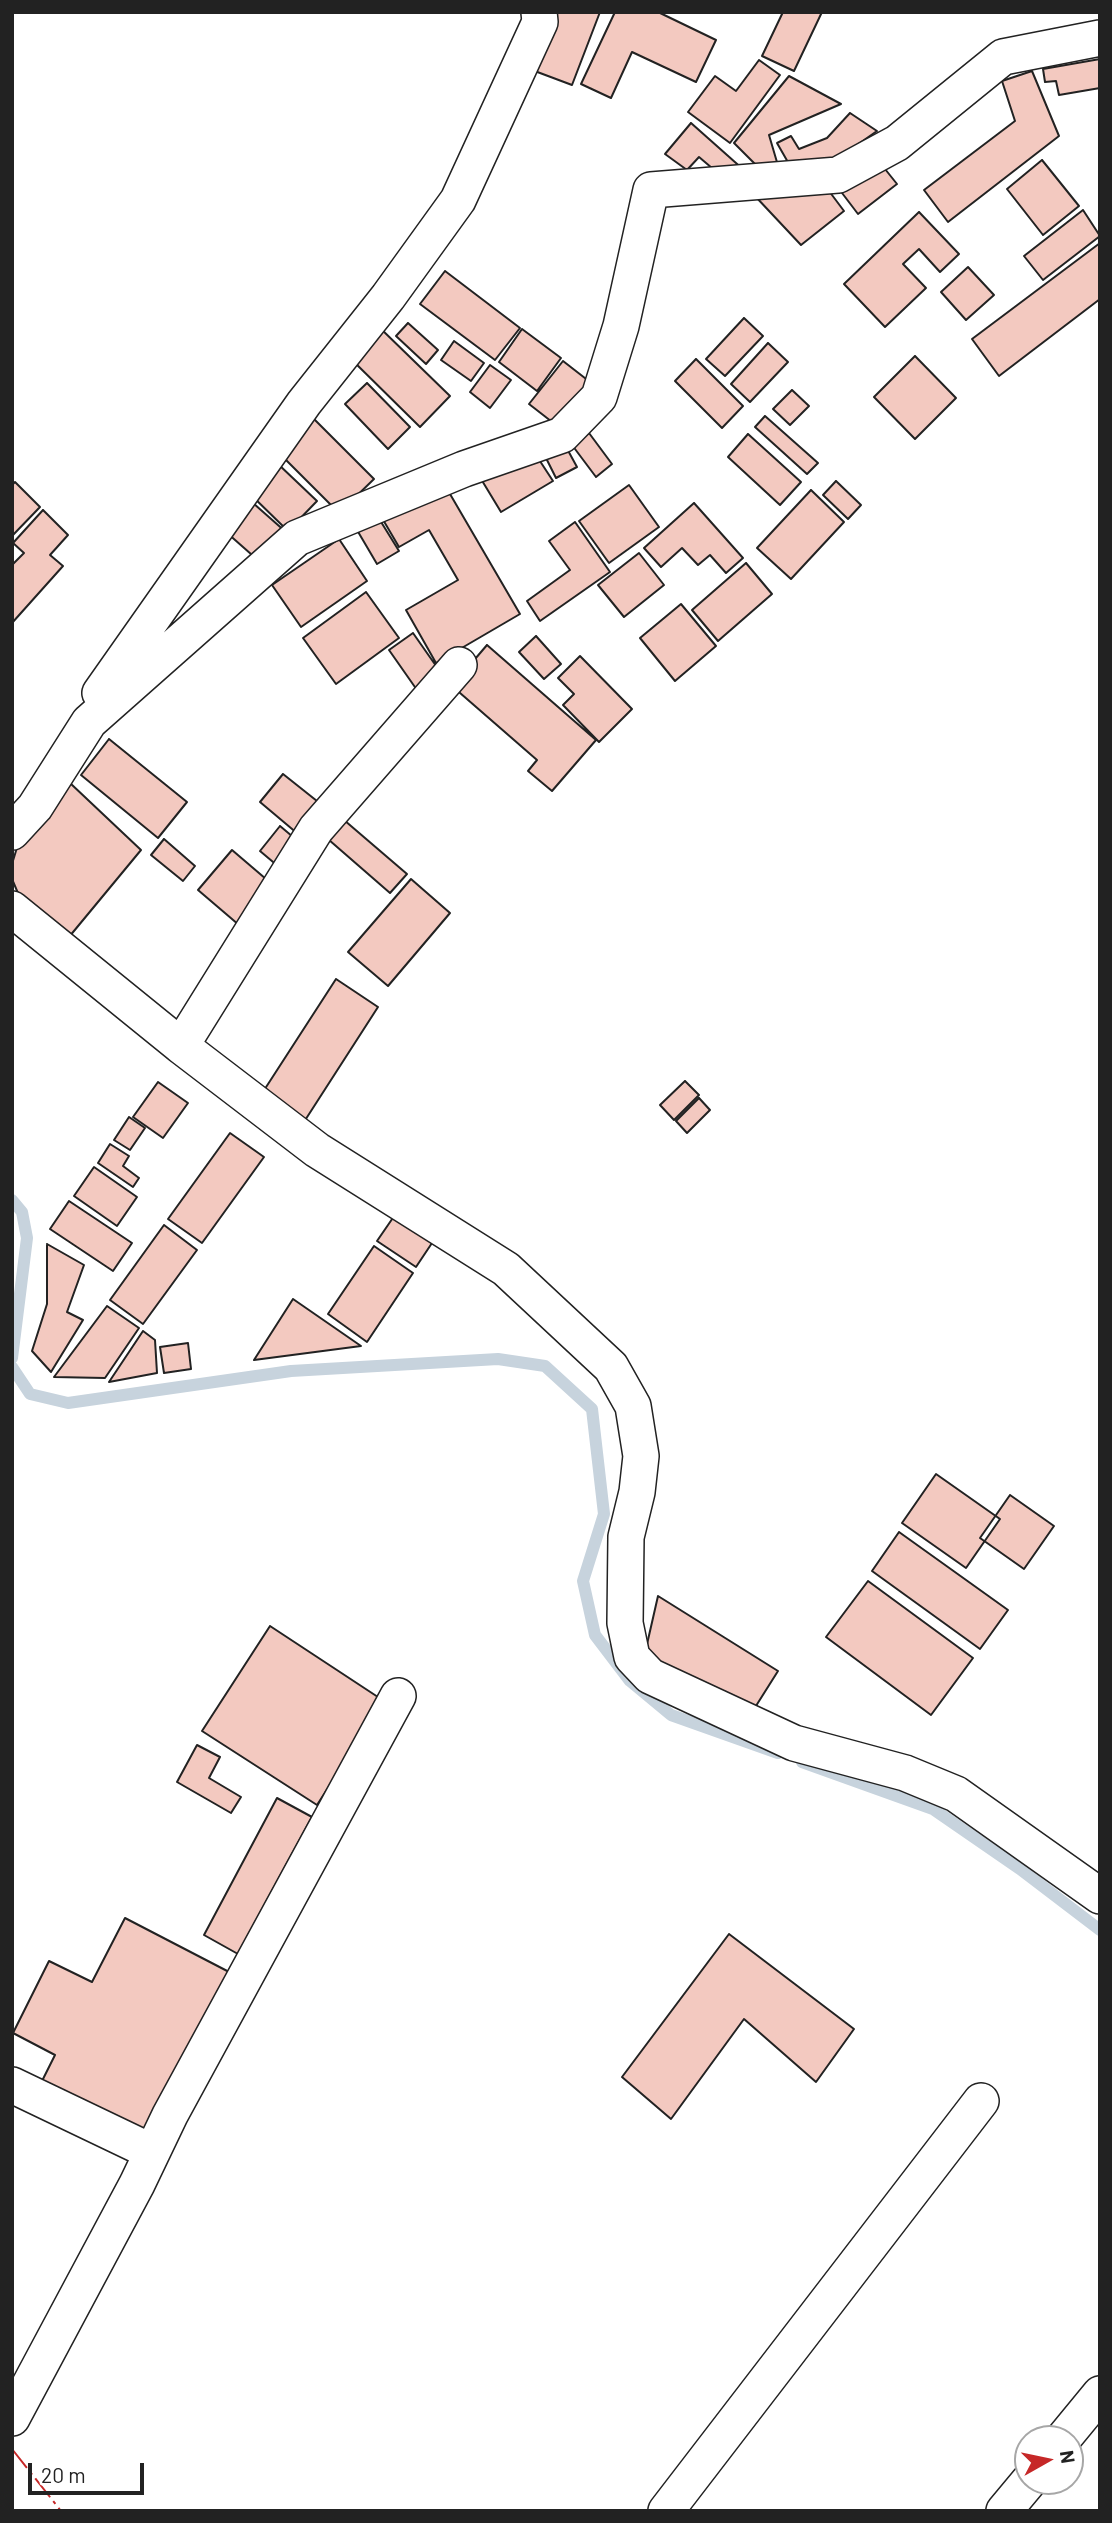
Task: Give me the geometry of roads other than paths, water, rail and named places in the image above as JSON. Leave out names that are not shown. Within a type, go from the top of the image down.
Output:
[{"type":"street","points":[[89,722],[101,693],[304,404],[388,297],[458,201],[540,22],[539,12]]},
{"type":"street","points":[[12,832],[24,798],[89,722],[297,538],[464,469],[562,435],[598,397],[621,326],[651,190],[838,175],[897,143],[1003,57],[1100,38]]},
{"type":"street","points":[[181,1046],[316,829],[459,665]]},
{"type":"street","points":[[12,909],[181,1046],[317,1150],[506,1269],[611,1367],[633,1406],[641,1456],[637,1492],[626,1537],[625,1623],[632,1657],[650,1676],[794,1743],[905,1773],[956,1794],[1100,1896]]},
{"type":"street","points":[[12,2418],[398,1696]]},
{"type":"street","points":[[12,2085],[152,2152]]},
{"type":"street","points":[[666,2511],[981,2101]]},
{"type":"street","points":[[1074,2425],[1100,2393]]},
{"type":"street","points":[[1004,2511],[1017,2495]]},
{"type":"waterway","points":[[12,1200],[22,1212],[27,1238],[12,1358]]},
{"type":"waterway","points":[[12,1367],[30,1394],[68,1403],[291,1371],[498,1359],[545,1366],[592,1409],[604,1514],[583,1581],[595,1635],[630,1681],[671,1715],[778,1753]]},
{"type":"waterway","points":[[802,1762],[933,1809],[1020,1869],[1100,1930]]}]
